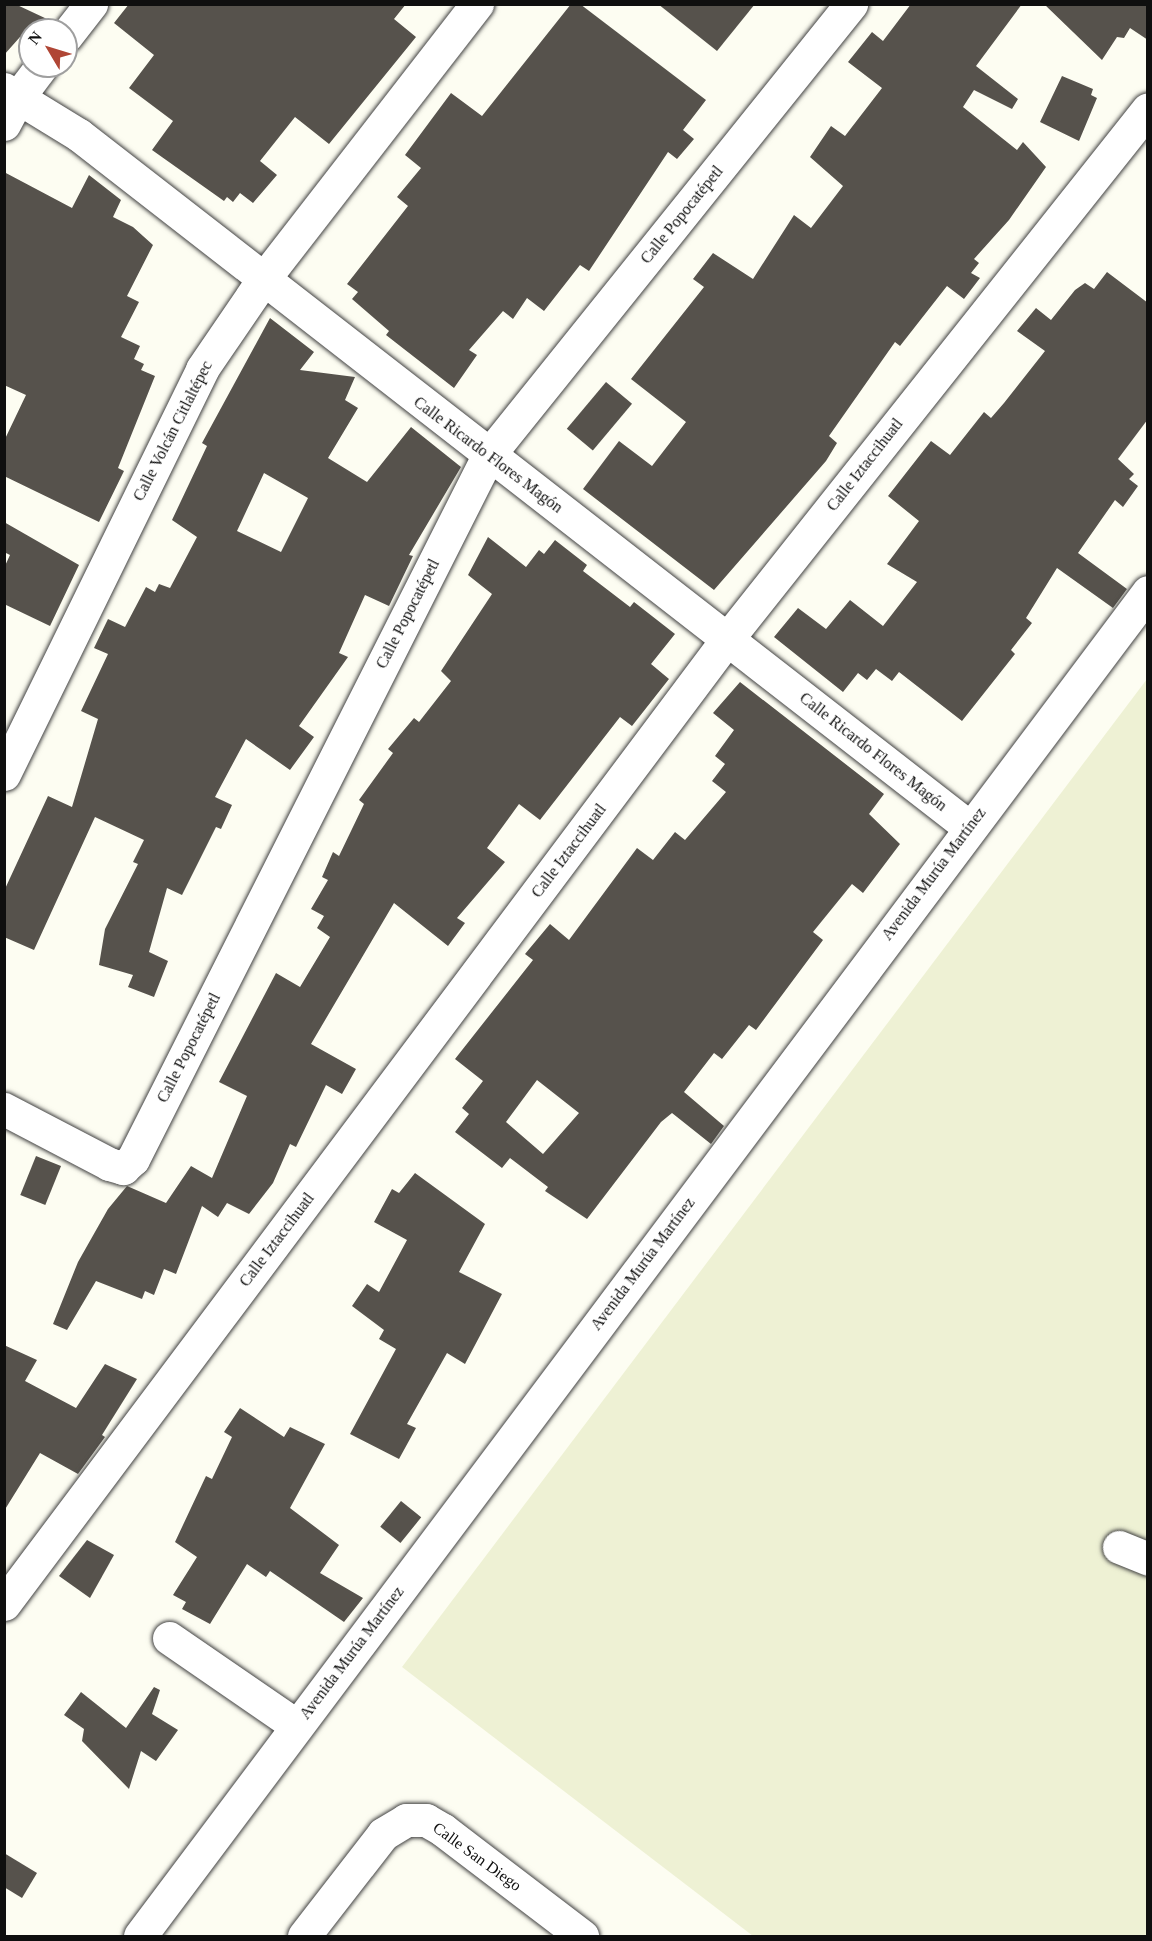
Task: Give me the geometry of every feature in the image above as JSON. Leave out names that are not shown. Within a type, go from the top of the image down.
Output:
[{"type":"street","points":[[78,21],[91,4]]},
{"type":"street","name":"Calle Volcán Citlaltépec","points":[[4,774],[202,369],[262,281],[477,4]]},
{"type":"street","name":"Calle Popocatépetl","points":[[4,1109],[109,1164],[123,1168],[133,1159],[489,456],[851,4]]},
{"type":"street","points":[[9,103],[31,78]]},
{"type":"street","name":"Calle Ricardo Flores Magón","points":[[9,103],[79,135],[262,281],[728,638],[969,827]]},
{"type":"street","name":"Calle Iztaccihuatl","points":[[4,1604],[728,638],[1148,109]]},
{"type":"street","name":"Avenida Murúa Martínez","points":[[140,1936],[969,827],[1148,592]]},
{"type":"street","points":[[169,1638],[297,1726]]},
{"type":"street","name":"Calle San Diego","points":[[304,1936],[383,1834],[406,1820],[426,1820],[443,1830],[582,1936]]},
{"type":"green space","points":[[1147,679],[1147,1936],[753,1936],[402,1667]]},
{"type":"building","points":[[4,4],[15,4],[45,18],[18,18],[18,39],[4,55]]},
{"type":"building","points":[[129,4],[406,4],[394,19],[416,37],[329,144],[295,117],[260,161],[277,175],[253,203],[240,193],[233,202],[227,197],[224,201],[152,150],[173,121],[129,88],[154,55],[114,23]]},
{"type":"building","points":[[571,4],[580,4],[706,100],[683,130],[694,139],[677,159],[668,152],[589,271],[580,265],[544,311],[527,298],[513,319],[503,311],[469,350],[477,355],[454,388],[386,335],[389,331],[352,299],[358,292],[347,284],[408,206],[397,197],[421,168],[405,155],[451,93],[482,116]]},
{"type":"building","points":[[658,4],[755,4],[717,51]]},
{"type":"building","points":[[911,4],[1022,4],[976,66],[1018,99],[1012,109],[974,90],[963,107],[1017,150],[1023,142],[1046,167],[1009,220],[974,259],[979,263],[971,273],[980,278],[964,299],[947,286],[900,346],[895,342],[829,436],[837,443],[826,461],[714,590],[583,489],[619,441],[652,466],[686,422],[631,379],[704,287],[693,279],[713,253],[753,279],[794,215],[811,228],[843,186],[810,157],[831,126],[845,136],[882,88],[848,62],[872,32],[883,41]]},
{"type":"building","points":[[1044,4],[1148,4],[1148,40],[1130,28],[1124,38],[1117,37],[1102,60]]},
{"type":"building","points":[[1062,76],[1093,89],[1091,95],[1097,98],[1079,141],[1040,122]]},
{"type":"building","points":[[4,172],[72,208],[89,175],[121,200],[113,217],[133,227],[153,245],[127,296],[139,302],[121,337],[140,346],[134,359],[144,364],[141,370],[155,376],[118,468],[124,471],[99,522],[4,476],[4,441],[26,395],[4,385]]},
{"type":"building","points":[[1107,272],[1148,303],[1148,419],[1118,459],[1134,474],[1129,479],[1138,486],[1123,507],[1115,500],[1078,553],[1127,589],[1113,608],[1057,568],[1026,618],[1032,623],[1011,650],[1015,654],[962,721],[899,672],[892,681],[876,669],[867,680],[858,673],[843,692],[774,637],[798,608],[826,629],[850,600],[883,626],[917,582],[887,564],[919,521],[888,496],[931,441],[950,455],[984,412],[991,418],[1045,351],[1017,331],[1036,308],[1051,320],[1075,290],[1085,283],[1094,289]]},
{"type":"building","points":[[270,318],[314,352],[300,370],[355,377],[345,400],[358,408],[328,458],[367,482],[411,427],[461,467],[409,555],[413,556],[389,606],[365,595],[339,653],[348,657],[299,726],[314,737],[290,770],[246,739],[215,797],[232,805],[221,829],[216,827],[182,895],[167,888],[149,952],[168,961],[154,997],[128,987],[133,975],[99,965],[105,929],[138,864],[133,862],[144,840],[95,817],[34,950],[4,937],[4,891],[48,796],[72,807],[98,719],[81,711],[108,654],[94,648],[108,619],[125,627],[146,587],[155,592],[159,584],[170,588],[197,537],[172,520],[207,446],[202,443]],"holes":[[[264,473],[308,498],[281,552],[237,531]]]},
{"type":"building","points":[[606,382],[632,404],[593,451],[567,429]]},
{"type":"building","points":[[4,522],[79,565],[50,626],[4,604],[4,568],[10,555],[4,552]]},
{"type":"building","points":[[488,537],[526,567],[539,550],[544,554],[555,540],[587,565],[583,571],[630,607],[634,602],[675,634],[651,664],[669,679],[632,726],[620,717],[540,820],[519,804],[487,848],[505,862],[457,918],[465,923],[448,946],[394,903],[311,1044],[356,1069],[342,1094],[326,1085],[296,1147],[290,1144],[273,1183],[249,1214],[227,1203],[218,1217],[202,1206],[176,1274],[164,1269],[154,1295],[145,1291],[142,1299],[96,1281],[67,1330],[53,1324],[78,1262],[108,1209],[127,1186],[166,1203],[191,1166],[212,1178],[247,1096],[219,1082],[276,973],[300,987],[330,937],[317,928],[324,916],[311,909],[328,880],[322,877],[333,852],[339,856],[364,804],[359,800],[393,753],[388,749],[414,718],[419,722],[451,681],[441,671],[492,594],[468,575]]},
{"type":"building","points":[[740,682],[884,794],[869,814],[900,844],[863,893],[852,884],[813,932],[823,940],[756,1030],[749,1025],[722,1059],[714,1053],[684,1092],[724,1126],[711,1144],[672,1113],[661,1122],[587,1219],[545,1191],[548,1187],[510,1158],[502,1168],[455,1132],[469,1114],[462,1108],[483,1081],[455,1059],[533,960],[525,954],[550,924],[569,940],[637,848],[653,860],[675,832],[685,840],[726,792],[712,781],[725,764],[715,756],[734,730],[713,713]],"holes":[[[537,1080],[579,1113],[543,1154],[506,1122]]]},
{"type":"building","points":[[36,1156],[61,1166],[45,1205],[20,1195]]},
{"type":"building","points":[[415,1173],[485,1224],[459,1272],[502,1294],[465,1364],[447,1353],[407,1424],[416,1428],[399,1459],[350,1434],[396,1349],[379,1339],[384,1330],[352,1306],[367,1284],[379,1292],[407,1240],[374,1222],[392,1189],[399,1193]]},
{"type":"building","points":[[4,1345],[37,1360],[25,1381],[76,1408],[105,1364],[137,1379],[102,1435],[105,1437],[78,1474],[40,1453],[4,1511]]},
{"type":"building","points":[[240,1408],[284,1437],[290,1427],[325,1444],[290,1508],[339,1545],[320,1573],[363,1598],[344,1622],[270,1571],[266,1577],[247,1564],[210,1624],[182,1609],[186,1602],[173,1595],[197,1557],[175,1542],[206,1476],[212,1479],[232,1437],[224,1432]]},
{"type":"building","points":[[401,1501],[421,1517],[400,1543],[380,1527]]},
{"type":"building","points":[[87,1540],[114,1555],[90,1598],[59,1576]]},
{"type":"building","points":[[154,1687],[160,1690],[152,1714],[178,1730],[156,1761],[141,1751],[129,1789],[82,1741],[84,1729],[64,1715],[81,1692],[126,1728]]},
{"type":"building","points":[[4,1853],[37,1873],[22,1898],[4,1887]]}]
